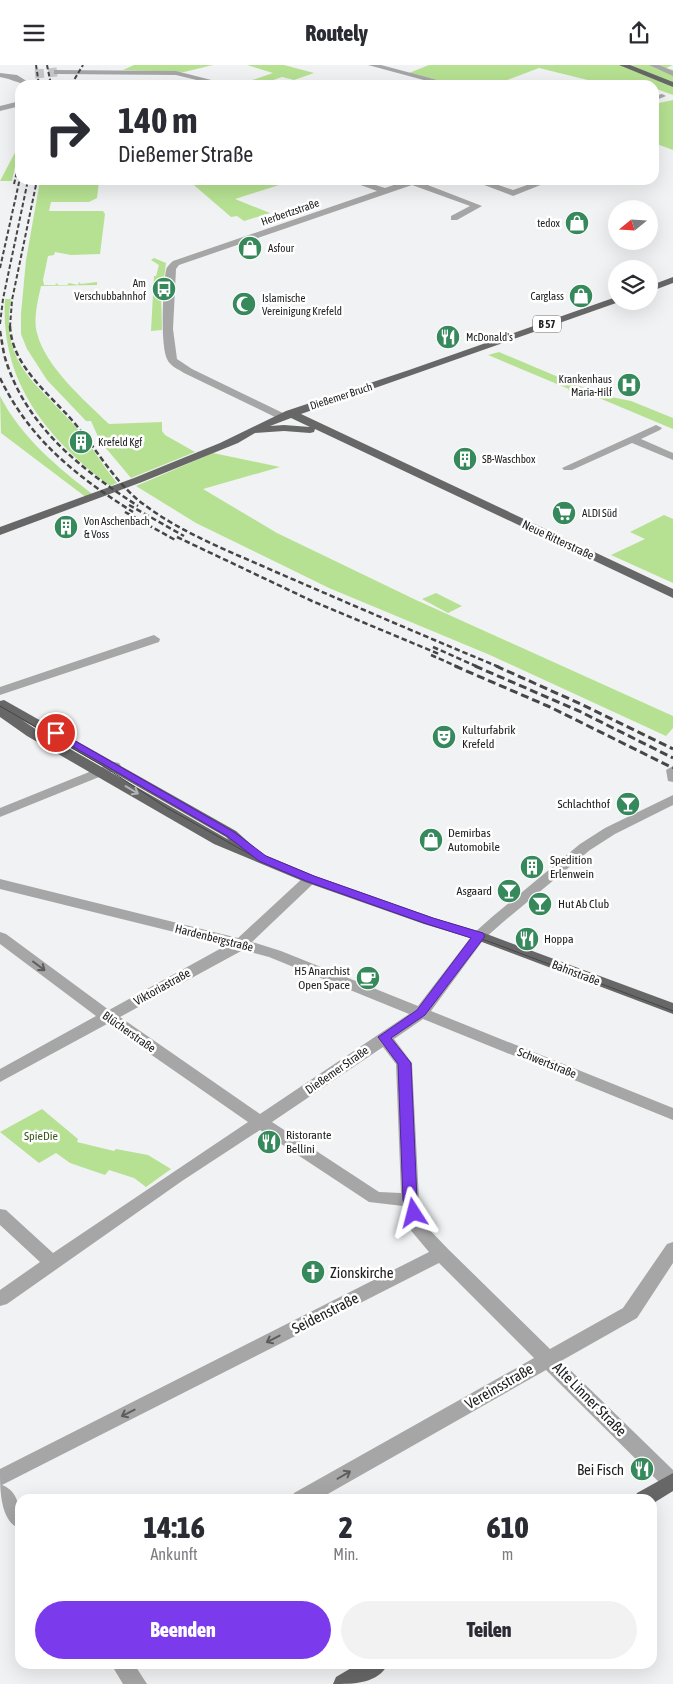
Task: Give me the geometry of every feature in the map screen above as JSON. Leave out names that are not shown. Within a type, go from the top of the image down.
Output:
[{"type":"main road","points":[[622,65],[673,85]]},
{"type":"main road","points":[[635,65],[673,80]]},
{"type":"main road","points":[[658,286],[673,280]]},
{"type":"main road","name":"Dießemer Bruch","points":[[0,531],[138,480],[289,416],[345,399],[384,382],[608,303]]},
{"type":"main road","name":"Dießemer Bruch","points":[[225,444],[259,431],[289,416]]},
{"type":"main road","name":"Neue Ritterstraße","points":[[289,416],[310,430],[395,469],[443,487]]},
{"type":"main road","name":"Neue Ritterstraße","points":[[289,416],[403,466],[443,487],[673,594]]},
{"type":"main road","points":[[259,431],[284,429],[310,430]]},
{"type":"main road","points":[[0,702],[230,834],[262,859]]},
{"type":"main road","name":"Bahnstraße","points":[[0,711],[32,733],[219,841],[310,879],[429,921],[479,936],[673,1009]]},
{"type":"main road","points":[[653,1494],[673,1482]]},
{"type":"main road","points":[[344,1684],[369,1669]]},
{"type":"street","points":[[372,65],[430,80]]},
{"type":"street","points":[[653,65],[673,74]]},
{"type":"street","points":[[56,72],[67,68],[100,72],[176,73],[206,80]]},
{"type":"street","points":[[106,80],[119,71]]},
{"type":"street","points":[[100,72],[102,80]]},
{"type":"street","points":[[14,77],[27,74]]},
{"type":"street","points":[[0,75],[14,77],[20,80]]},
{"type":"street","points":[[0,109],[15,104]]},
{"type":"street","points":[[367,185],[386,191]]},
{"type":"street","name":"Herbertzstraße","points":[[289,416],[178,365],[171,357],[169,335],[171,268],[176,263],[403,185]]},
{"type":"street","name":"Herbertzstraße","points":[[424,185],[477,206],[454,218]]},
{"type":"street","points":[[490,185],[513,193],[535,185]]},
{"type":"street","points":[[568,468],[656,428]]},
{"type":"street","points":[[632,439],[673,457]]},
{"type":"street","points":[[0,691],[154,639]]},
{"type":"street","points":[[0,813],[114,766]]},
{"type":"street","points":[[673,770],[673,778]]},
{"type":"street","name":"Dießemer Straße","points":[[0,1299],[176,1177],[421,1013],[479,936],[585,847],[625,823],[673,799]]},
{"type":"street","name":"Viktoriastraße","points":[[0,1076],[240,944],[310,879]]},
{"type":"street","name":"Hardenbergstraße","points":[[0,885],[275,954],[421,1013]]},
{"type":"street","name":"Blücherstraße","points":[[0,937],[108,1017],[260,1122]]},
{"type":"street","name":"Schwertstraße","points":[[421,1013],[673,1113]]},
{"type":"street","points":[[384,1037],[404,1063],[410,1200],[418,1227],[442,1254]]},
{"type":"street","points":[[260,1122],[375,1198],[410,1200]]},
{"type":"street","points":[[0,1215],[51,1262]]},
{"type":"street","name":"Vereinsstraße","points":[[311,1494],[630,1313],[673,1249]]},
{"type":"street","name":"Alte Linner Straße","points":[[442,1254],[673,1482]]},
{"type":"street","name":"Seidenstraße","points":[[0,1478],[442,1254]]},
{"type":"street","points":[[0,1493],[15,1514]]},
{"type":"street","points":[[126,1669],[136,1684]]},
{"type":"green space","points":[[134,65],[213,65],[184,72],[123,70]]},
{"type":"green space","points":[[247,65],[284,65],[314,73],[294,80],[282,77],[273,80],[253,80],[273,73]]},
{"type":"green space","points":[[429,65],[673,65],[666,68],[673,70],[673,95],[659,90],[659,80],[588,80],[539,68],[507,80],[437,80],[409,73]]},
{"type":"green space","points":[[673,100],[673,150],[659,145],[659,103]]},
{"type":"green space","points":[[15,152],[12,181],[0,181]]},
{"type":"green space","points":[[39,185],[99,185],[97,198],[89,202],[51,202],[49,211],[103,211],[105,214],[100,254],[71,255],[55,252],[54,255],[48,256],[43,280],[44,285],[55,285],[57,283],[58,285],[67,285],[69,283],[78,285],[79,282],[81,284],[97,282],[97,285],[41,286],[36,309],[36,328],[41,345],[48,358],[67,382],[109,424],[162,422],[162,431],[165,435],[195,452],[131,478],[100,441],[91,421],[86,421],[47,380],[27,349],[21,334],[26,260]]},
{"type":"green space","points":[[194,185],[279,185],[235,199],[270,213],[244,221],[237,216],[231,217]]},
{"type":"green space","points":[[154,258],[166,263],[163,287],[161,288],[162,330],[151,331],[154,276],[156,276],[159,265],[151,260]]},
{"type":"green space","points":[[5,299],[11,299],[9,321],[11,340],[16,356],[24,370],[80,432],[117,483],[110,486],[87,468],[48,428],[32,406],[20,383],[11,357],[6,329]]},
{"type":"green space","points":[[499,352],[601,395],[631,401],[673,418],[673,429],[580,390],[573,392],[568,390],[488,355]]},
{"type":"green space","points":[[0,396],[18,425],[42,451],[95,496],[87,498],[1,433]]},
{"type":"green space","points":[[213,453],[280,467],[203,489],[277,533],[416,600],[673,716],[673,728],[666,736],[490,655],[329,588],[196,523],[136,486]]},
{"type":"green space","points":[[664,515],[673,519],[673,583],[611,555],[645,539],[630,532]]},
{"type":"green space","points":[[436,593],[462,606],[448,613],[422,599]]},
{"type":"green space","name":"SpieDie","points":[[42,1109],[78,1139],[77,1142],[114,1151],[116,1149],[148,1155],[171,1169],[146,1187],[134,1178],[109,1170],[105,1175],[70,1163],[56,1153],[39,1163],[0,1132]]},
{"type":"tunnel","points":[[35,74],[57,72]]},
{"type":"tram line","points":[[0,706],[103,766],[167,808],[260,860],[334,889],[493,943],[673,1011]]},
{"type":"railway","points":[[36,65],[38,80]]},
{"type":"railway","points":[[47,65],[50,80]]},
{"type":"railway","points":[[74,80],[83,65]]},
{"type":"railway","points":[[14,184],[15,180]]},
{"type":"railway","points":[[0,268],[18,185]]},
{"type":"railway","points":[[0,324],[3,299],[27,185]]},
{"type":"railway","points":[[10,326],[12,300],[36,185]]},
{"type":"railway","points":[[10,326],[12,340],[17,353],[32,377],[71,419],[128,491],[153,511],[170,522],[222,548],[499,667]]},
{"type":"railway","points":[[0,331],[5,358],[15,385],[42,426],[77,462],[138,506]]},
{"type":"railway","points":[[0,378],[25,420],[56,455],[92,485],[133,512]]},
{"type":"railway","points":[[129,505],[184,536]]},
{"type":"railway","points":[[125,512],[177,541]]},
{"type":"railway","points":[[177,537],[312,601],[439,654]]},
{"type":"railway","points":[[433,647],[478,667]]},
{"type":"railway","points":[[431,655],[458,667]]},
{"type":"railway","points":[[455,666],[550,707],[673,768]]},
{"type":"railway","points":[[475,666],[579,711],[673,758]]},
{"type":"railway","points":[[496,666],[583,705],[673,749]]},
{"type":"place","name":"tedox","points":[[577,223]]},
{"type":"place","name":"Asfour","points":[[250,248]]},
{"type":"place","name":"Am Verschubbahnhof","points":[[164,289]]},
{"type":"place","name":"Carglass","points":[[581,296]]},
{"type":"place","name":"Islamische Vereinigung Krefeld","points":[[244,304]]},
{"type":"place","name":"McDonald's","points":[[448,337]]},
{"type":"place","name":"Krankenhaus Maria-Hilf","points":[[629,385]]},
{"type":"place","name":"Krefeld Kgf","points":[[81,442]]},
{"type":"place","name":"SB-Waschbox","points":[[465,459]]},
{"type":"place","name":"ALDI Süd","points":[[564,513]]},
{"type":"place","name":"Von Aschenbach & Voss","points":[[66,527]]},
{"type":"place","name":"Kulturfabrik Krefeld","points":[[444,737]]},
{"type":"place","name":"Schlachthof","points":[[628,804]]},
{"type":"place","name":"Demirbas Automobile","points":[[431,840]]},
{"type":"place","name":"Spedition Erlenwein","points":[[532,867]]},
{"type":"place","name":"Asgaard","points":[[509,891]]},
{"type":"place","name":"Hut Ab Club","points":[[540,904]]},
{"type":"place","name":"Hoppa","points":[[527,939]]},
{"type":"place","name":"H5 Anarchist Open Space","points":[[368,978]]},
{"type":"place","name":"Ristorante Bellini","points":[[269,1142]]},
{"type":"place","name":"Zionskirche","points":[[313,1272]]},
{"type":"place","name":"Bei Fisch","points":[[642,1469]]},
{"type":"route","points":[[56,733],[230,834],[262,859],[310,879],[429,921],[479,936],[421,1013],[384,1037],[404,1063],[410,1200],[414,1213]]}]
